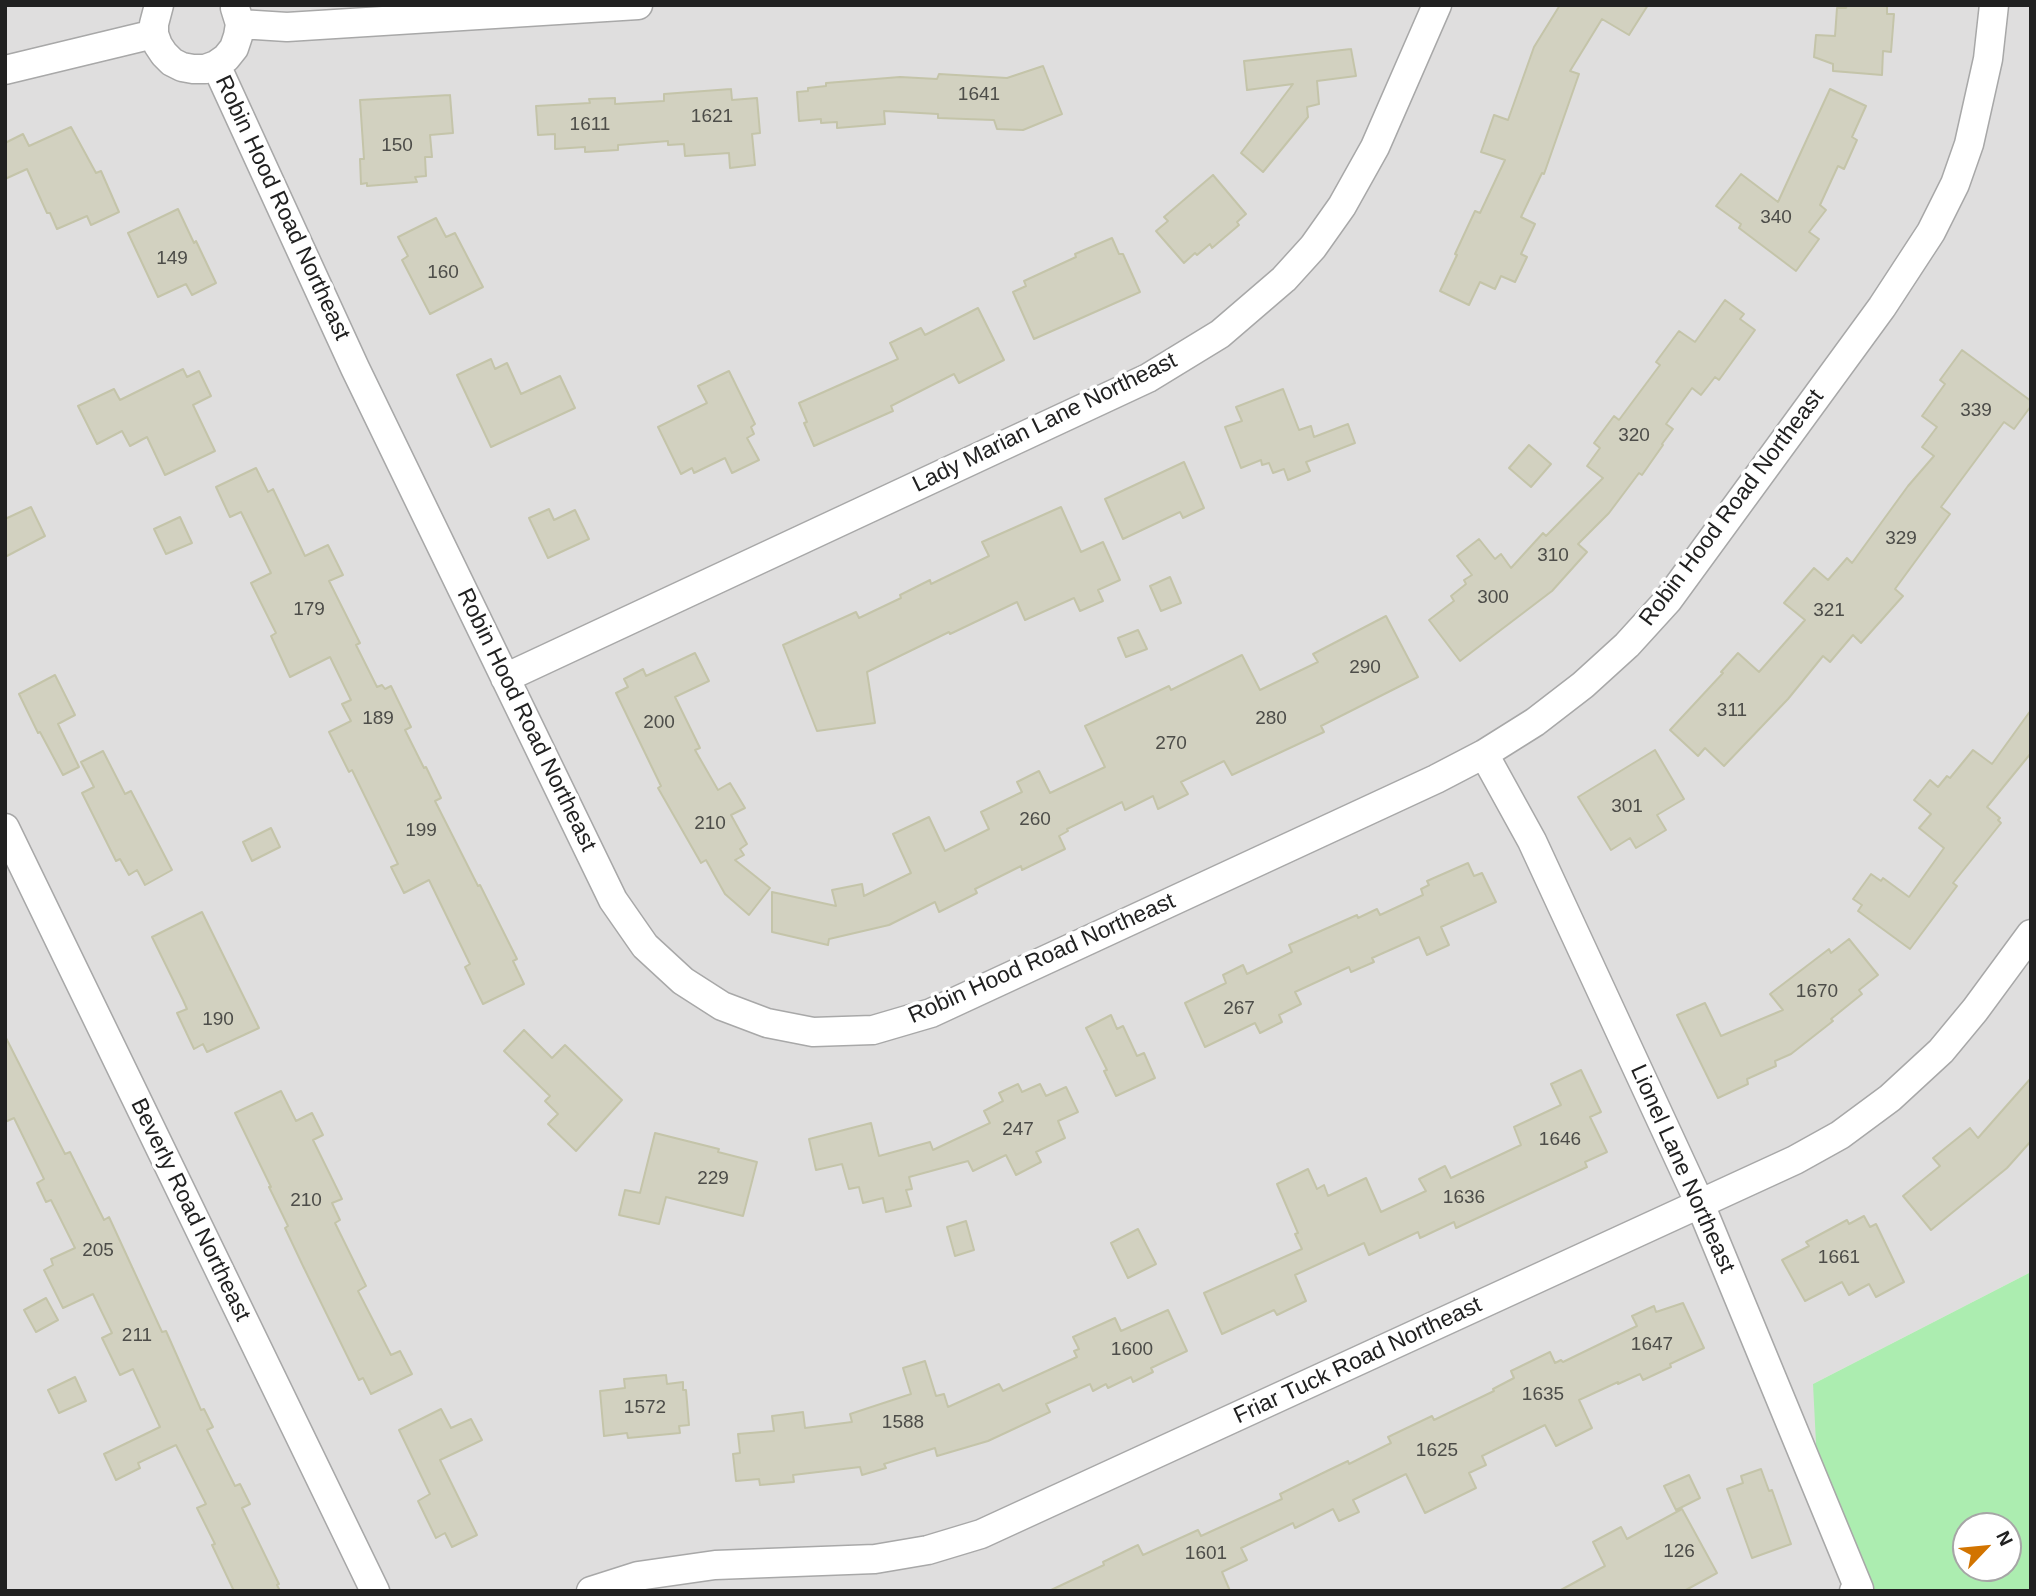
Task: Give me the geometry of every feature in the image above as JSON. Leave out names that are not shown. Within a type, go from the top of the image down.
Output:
[{"type":"street","points":[[159,5],[155,14],[154,34],[164,54],[183,67],[194,69],[216,65],[234,48],[238,36],[237,15],[287,27],[638,5]]},
{"type":"street","name":"Robin Hood Road Northeast","points":[[216,65],[355,368],[613,900],[645,946],[683,981],[722,1006],[766,1023],[813,1032],[873,1030],[931,1013],[1436,779],[1535,722],[1583,685],[1627,645],[1668,600],[1882,307],[1931,232],[1955,184],[1969,144],[1988,59],[1994,5]]},
{"type":"street","name":"Lady Marian Lane Northeast","points":[[505,678],[1148,378],[1220,334],[1284,279],[1342,206],[1376,147],[1430,8]]},
{"type":"street","points":[[5,71],[154,34]]},
{"type":"street","name":"Lionel Lane Northeast","points":[[1483,754],[1532,841],[1700,1204],[1859,1589],[1854,1591]]},
{"type":"street","name":"Beverly Road Northeast","points":[[5,828],[375,1591]]},
{"type":"street","name":"Friar Tuck Road Northeast","points":[[591,1591],[638,1576],[715,1565],[875,1559],[928,1550],[981,1534],[1795,1160],[1840,1135],[1890,1098],[1941,1051],[2031,934]]},
{"type":"shaded area","points":[[5,5],[2031,5],[2031,1272],[1813,1384],[1850,1591],[5,1591]]},
{"type":"green space","points":[[2031,1272],[2031,1591],[1850,1591],[1817,1463],[1813,1384]]},
{"type":"building","points":[[1560,5],[1648,5],[1629,35],[1602,19],[1570,71],[1579,74],[1544,174],[1542,173],[1521,217],[1535,224],[1521,254],[1527,257],[1515,282],[1501,276],[1495,289],[1480,282],[1469,305],[1440,291],[1475,211],[1480,213],[1505,160],[1481,152],[1494,115],[1508,120],[1534,47]]},
{"type":"building","points":[[1847,5],[1887,5],[1887,14],[1894,14],[1891,52],[1883,51],[1882,75],[1833,71],[1833,64],[1814,57],[1816,35],[1835,36],[1837,8],[1846,8]]},
{"type":"building","points":[[1351,49],[1356,76],[1317,81],[1319,104],[1307,107],[1308,117],[1263,172],[1241,153],[1293,84],[1247,90],[1244,61]]},
{"type":"building","points":[[1043,66],[1062,114],[1023,130],[997,129],[994,120],[938,118],[938,114],[884,111],[885,124],[837,128],[837,122],[821,123],[821,119],[799,121],[797,92],[826,86],[826,83],[900,77],[937,79],[939,74],[1007,78]]},
{"type":"building","points":[[731,89],[732,100],[757,98],[760,133],[752,134],[755,165],[730,168],[729,153],[685,156],[684,144],[668,145],[668,141],[618,145],[618,150],[585,152],[585,147],[555,149],[555,134],[538,135],[536,106],[590,103],[589,99],[615,98],[615,104],[664,101],[664,94]]},
{"type":"building","points":[[1830,89],[1866,106],[1852,137],[1857,140],[1844,169],[1838,166],[1820,205],[1826,210],[1809,232],[1819,239],[1796,271],[1739,228],[1741,224],[1716,206],[1741,174],[1778,202]]},
{"type":"building","points":[[450,95],[453,133],[430,135],[432,157],[425,157],[426,176],[415,177],[417,182],[367,186],[367,183],[361,184],[360,159],[364,159],[360,100]]},
{"type":"building","points":[[71,127],[96,173],[101,171],[119,212],[91,225],[87,216],[57,229],[27,169],[5,179],[5,143],[23,134],[29,146]]},
{"type":"building","points":[[1213,175],[1246,214],[1237,222],[1239,225],[1212,248],[1210,244],[1184,263],[1156,231],[1168,221],[1164,217]]},
{"type":"building","points":[[178,209],[216,283],[192,295],[186,284],[158,297],[128,233]]},
{"type":"building","points":[[436,218],[446,237],[455,233],[483,287],[430,314],[402,260],[408,256],[398,237]]},
{"type":"building","points":[[1112,238],[1119,254],[1123,254],[1140,292],[1034,339],[1013,292],[1026,286],[1024,281]]},
{"type":"building","points":[[1725,300],[1744,314],[1740,319],[1755,330],[1719,380],[1715,377],[1701,395],[1692,388],[1666,424],[1673,429],[1663,445],[1642,475],[1639,473],[1609,513],[1578,544],[1587,552],[1552,591],[1460,661],[1429,620],[1454,601],[1451,596],[1466,584],[1464,580],[1472,575],[1457,556],[1479,539],[1495,559],[1501,554],[1511,568],[1543,533],[1546,536],[1603,478],[1587,466],[1600,448],[1594,443],[1614,416],[1619,420],[1660,365],[1656,362],[1679,331],[1695,342]]},
{"type":"building","points":[[978,308],[1004,360],[959,383],[954,374],[891,406],[893,411],[814,446],[799,403],[898,359],[890,343],[921,328],[925,335]]},
{"type":"building","points":[[1962,350],[2031,401],[2031,406],[2014,429],[2004,422],[1941,507],[1950,514],[1895,589],[1903,596],[1861,643],[1853,635],[1830,662],[1823,656],[1788,699],[1724,766],[1705,748],[1698,756],[1670,730],[1738,653],[1759,672],[1805,620],[1784,603],[1814,568],[1828,580],[1847,558],[1852,563],[1908,486],[1934,456],[1922,447],[1937,427],[1922,416],[1945,384],[1940,380]]},
{"type":"building","points":[[491,359],[495,369],[507,363],[521,394],[560,376],[575,408],[491,447],[457,375]]},
{"type":"building","points":[[183,369],[187,377],[199,371],[211,396],[193,405],[215,451],[165,475],[147,437],[130,446],[122,431],[97,444],[78,406],[114,389],[120,400]]},
{"type":"building","points":[[729,371],[755,424],[751,427],[754,434],[747,438],[759,460],[732,473],[725,458],[694,473],[692,468],[681,474],[658,427],[707,403],[698,386]]},
{"type":"building","points":[[1283,389],[1299,430],[1311,426],[1314,437],[1348,424],[1355,443],[1306,462],[1310,471],[1288,480],[1284,469],[1273,473],[1269,463],[1262,465],[1261,460],[1241,468],[1225,427],[1242,421],[1236,407]]},
{"type":"building","points":[[1529,445],[1551,464],[1531,487],[1509,468]]},
{"type":"building","points":[[1184,462],[1204,508],[1183,518],[1180,512],[1123,539],[1105,499]]},
{"type":"building","points":[[256,468],[268,492],[273,489],[305,556],[328,545],[343,575],[329,581],[360,643],[356,645],[377,687],[382,685],[385,689],[391,686],[411,727],[405,730],[441,798],[435,801],[517,959],[513,961],[524,984],[483,1004],[465,967],[470,964],[429,880],[404,893],[391,867],[398,864],[352,770],[349,772],[329,732],[351,721],[342,704],[351,700],[330,657],[290,677],[271,636],[276,633],[251,583],[271,573],[241,512],[230,517],[216,487]]},
{"type":"building","points":[[31,507],[45,536],[5,557],[5,519]]},
{"type":"building","points":[[1061,507],[1081,552],[1103,542],[1120,580],[1098,590],[1103,601],[1080,611],[1074,598],[1025,620],[1017,602],[950,634],[949,632],[867,672],[875,723],[817,731],[783,645],[856,612],[859,618],[901,598],[900,595],[930,580],[931,584],[989,556],[982,542]]},
{"type":"building","points":[[549,509],[554,520],[575,510],[589,539],[548,558],[529,518]]},
{"type":"building","points":[[180,517],[192,543],[166,554],[154,529]]},
{"type":"building","points":[[1170,577],[1181,603],[1161,611],[1150,586]]},
{"type":"building","points":[[1386,616],[1418,677],[1321,726],[1324,732],[1232,775],[1224,761],[1181,782],[1188,794],[1158,809],[1153,796],[1125,810],[1122,802],[1067,829],[1068,831],[1059,836],[1065,849],[1022,870],[1021,866],[975,889],[977,893],[939,912],[935,902],[889,925],[829,939],[828,945],[772,932],[772,892],[836,906],[832,890],[862,884],[864,896],[911,873],[893,834],[929,817],[945,851],[989,829],[981,812],[1022,792],[1017,782],[1039,771],[1050,793],[1105,767],[1085,726],[1169,686],[1171,690],[1242,655],[1260,690],[1318,662],[1313,654]]},
{"type":"building","points":[[1138,630],[1147,649],[1126,657],[1118,638]]},
{"type":"building","points":[[695,653],[709,681],[675,697],[700,748],[695,750],[718,790],[730,783],[745,808],[731,815],[747,844],[740,849],[744,855],[735,860],[770,888],[749,915],[725,894],[706,860],[701,863],[658,788],[661,786],[616,693],[628,687],[624,679],[643,669],[646,676]]},
{"type":"building","points":[[55,675],[75,715],[58,724],[79,767],[63,775],[19,694]]},
{"type":"building","points":[[2031,710],[2031,753],[1987,807],[2000,818],[1998,820],[2001,823],[1953,883],[1957,886],[1910,949],[1858,911],[1862,905],[1853,899],[1871,874],[1881,881],[1883,878],[1909,897],[1944,848],[1919,828],[1931,814],[1914,800],[1930,780],[1938,787],[1947,776],[1950,778],[1973,750],[1992,764]]},
{"type":"building","points":[[1655,750],[1684,799],[1657,815],[1666,830],[1636,848],[1630,838],[1611,850],[1578,797]]},
{"type":"building","points":[[103,751],[125,794],[131,791],[172,870],[145,885],[137,870],[129,875],[120,859],[116,861],[82,793],[94,787],[81,762]]},
{"type":"building","points":[[271,828],[280,847],[252,861],[243,842]]},
{"type":"building","points":[[1468,863],[1474,876],[1482,873],[1496,902],[1441,927],[1449,945],[1427,955],[1419,937],[1372,958],[1374,962],[1351,972],[1349,967],[1295,992],[1301,1004],[1279,1015],[1282,1022],[1260,1033],[1255,1023],[1205,1047],[1185,1003],[1226,983],[1223,975],[1243,965],[1247,974],[1292,952],[1289,945],[1357,915],[1358,918],[1377,909],[1380,915],[1423,895],[1421,889],[1429,885],[1427,881]]},
{"type":"building","points":[[202,912],[259,1028],[207,1052],[203,1044],[194,1049],[177,1013],[187,1009],[152,937]]},
{"type":"building","points":[[1849,939],[1878,975],[1859,990],[1862,994],[1831,1019],[1833,1021],[1791,1054],[1775,1061],[1776,1066],[1747,1079],[1748,1084],[1718,1098],[1677,1015],[1705,1003],[1721,1036],[1783,1010],[1770,994],[1829,949],[1831,953]]},
{"type":"building","points":[[1111,1015],[1117,1029],[1123,1026],[1137,1056],[1144,1053],[1155,1078],[1116,1096],[1104,1071],[1107,1070],[1086,1028]]},
{"type":"building","points":[[524,1030],[552,1058],[565,1045],[622,1100],[576,1151],[548,1124],[558,1114],[545,1101],[550,1096],[504,1051]]},
{"type":"building","points":[[5,1036],[65,1154],[70,1152],[104,1220],[109,1217],[162,1332],[166,1331],[201,1410],[204,1409],[213,1427],[207,1430],[235,1486],[240,1484],[250,1504],[242,1508],[280,1591],[234,1591],[197,1508],[206,1504],[176,1445],[138,1463],[140,1468],[116,1480],[104,1454],[160,1427],[133,1369],[120,1375],[102,1338],[112,1333],[93,1294],[63,1308],[44,1270],[53,1265],[51,1259],[75,1248],[51,1200],[46,1202],[37,1183],[44,1179],[14,1118],[5,1122]]},
{"type":"building","points":[[1581,1070],[1601,1112],[1590,1117],[1607,1152],[1585,1162],[1587,1167],[1456,1228],[1454,1222],[1420,1238],[1418,1232],[1369,1255],[1364,1243],[1295,1275],[1306,1301],[1277,1315],[1274,1310],[1222,1334],[1204,1293],[1302,1249],[1277,1184],[1308,1169],[1317,1189],[1324,1185],[1328,1196],[1366,1178],[1381,1212],[1426,1191],[1419,1179],[1445,1166],[1451,1178],[1521,1145],[1514,1127],[1561,1105],[1551,1084]]},
{"type":"building","points":[[2031,1078],[2031,1141],[2007,1168],[1931,1230],[1903,1196],[1940,1166],[1933,1158],[1970,1128],[1978,1138]]},
{"type":"building","points":[[1018,1084],[1022,1092],[1040,1084],[1046,1096],[1066,1087],[1078,1112],[1058,1121],[1065,1138],[1036,1152],[1041,1162],[1016,1175],[1006,1155],[973,1171],[968,1161],[909,1177],[912,1189],[906,1190],[911,1206],[886,1212],[883,1198],[863,1203],[859,1187],[849,1189],[842,1164],[816,1170],[809,1139],[871,1123],[879,1156],[930,1142],[933,1150],[990,1123],[984,1111],[1003,1101],[999,1093]]},
{"type":"building","points":[[281,1091],[296,1121],[312,1113],[323,1135],[313,1140],[342,1199],[332,1203],[340,1220],[335,1223],[366,1286],[358,1291],[391,1355],[400,1351],[412,1374],[371,1394],[363,1378],[359,1380],[303,1266],[285,1228],[288,1226],[271,1187],[235,1113]]},
{"type":"building","points":[[655,1133],[719,1149],[718,1152],[757,1162],[743,1216],[666,1197],[659,1224],[619,1215],[625,1190],[640,1193]]},
{"type":"building","points":[[1864,1216],[1870,1227],[1876,1224],[1904,1282],[1876,1297],[1869,1284],[1849,1295],[1842,1282],[1805,1301],[1782,1260],[1809,1246],[1806,1242],[1847,1220],[1849,1224]]},
{"type":"building","points":[[966,1221],[974,1250],[955,1256],[947,1227]]},
{"type":"building","points":[[1138,1229],[1156,1264],[1128,1278],[1111,1243]]},
{"type":"building","points":[[46,1298],[58,1320],[36,1332],[24,1310]]},
{"type":"building","points":[[1683,1303],[1704,1348],[1643,1380],[1640,1374],[1579,1400],[1592,1428],[1556,1446],[1545,1425],[1482,1456],[1486,1465],[1469,1473],[1476,1488],[1425,1513],[1406,1474],[1353,1500],[1359,1512],[1339,1521],[1333,1509],[1295,1528],[1293,1523],[1241,1548],[1247,1560],[1222,1572],[1230,1591],[1049,1591],[1104,1565],[1103,1562],[1138,1545],[1143,1555],[1198,1530],[1201,1536],[1282,1499],[1280,1494],[1329,1470],[1348,1461],[1349,1464],[1391,1443],[1388,1437],[1432,1416],[1434,1420],[1494,1391],[1493,1389],[1514,1378],[1511,1371],[1550,1352],[1555,1363],[1561,1360],[1563,1362],[1637,1326],[1632,1316],[1654,1306],[1656,1312]]},
{"type":"building","points":[[1168,1310],[1187,1351],[1151,1368],[1153,1372],[1133,1382],[1131,1377],[1108,1388],[1106,1384],[1093,1391],[1090,1384],[1046,1404],[1050,1412],[988,1441],[937,1456],[935,1448],[884,1464],[886,1468],[862,1475],[860,1467],[793,1475],[794,1482],[760,1485],[759,1479],[736,1481],[733,1454],[740,1453],[738,1434],[774,1431],[772,1416],[803,1412],[805,1428],[852,1422],[850,1414],[911,1394],[903,1368],[925,1361],[936,1396],[944,1394],[948,1407],[999,1384],[1003,1391],[1077,1357],[1074,1351],[1079,1349],[1073,1337],[1115,1318],[1121,1331]]},
{"type":"building","points":[[666,1375],[667,1384],[683,1382],[689,1425],[679,1426],[680,1433],[628,1438],[627,1433],[604,1436],[600,1391],[625,1388],[624,1379]]},
{"type":"building","points":[[75,1377],[86,1401],[59,1413],[48,1390]]},
{"type":"building","points":[[441,1409],[451,1428],[471,1419],[482,1440],[440,1460],[477,1535],[452,1547],[445,1533],[436,1538],[418,1501],[430,1494],[399,1430]]},
{"type":"building","points":[[1761,1469],[1769,1491],[1772,1490],[1791,1544],[1752,1558],[1727,1489],[1743,1483],[1741,1476]]},
{"type":"building","points":[[1689,1475],[1700,1498],[1676,1510],[1664,1486]]},
{"type":"building","points":[[1682,1509],[1717,1573],[1684,1591],[1559,1591],[1605,1566],[1593,1542],[1621,1527],[1627,1539]]}]
